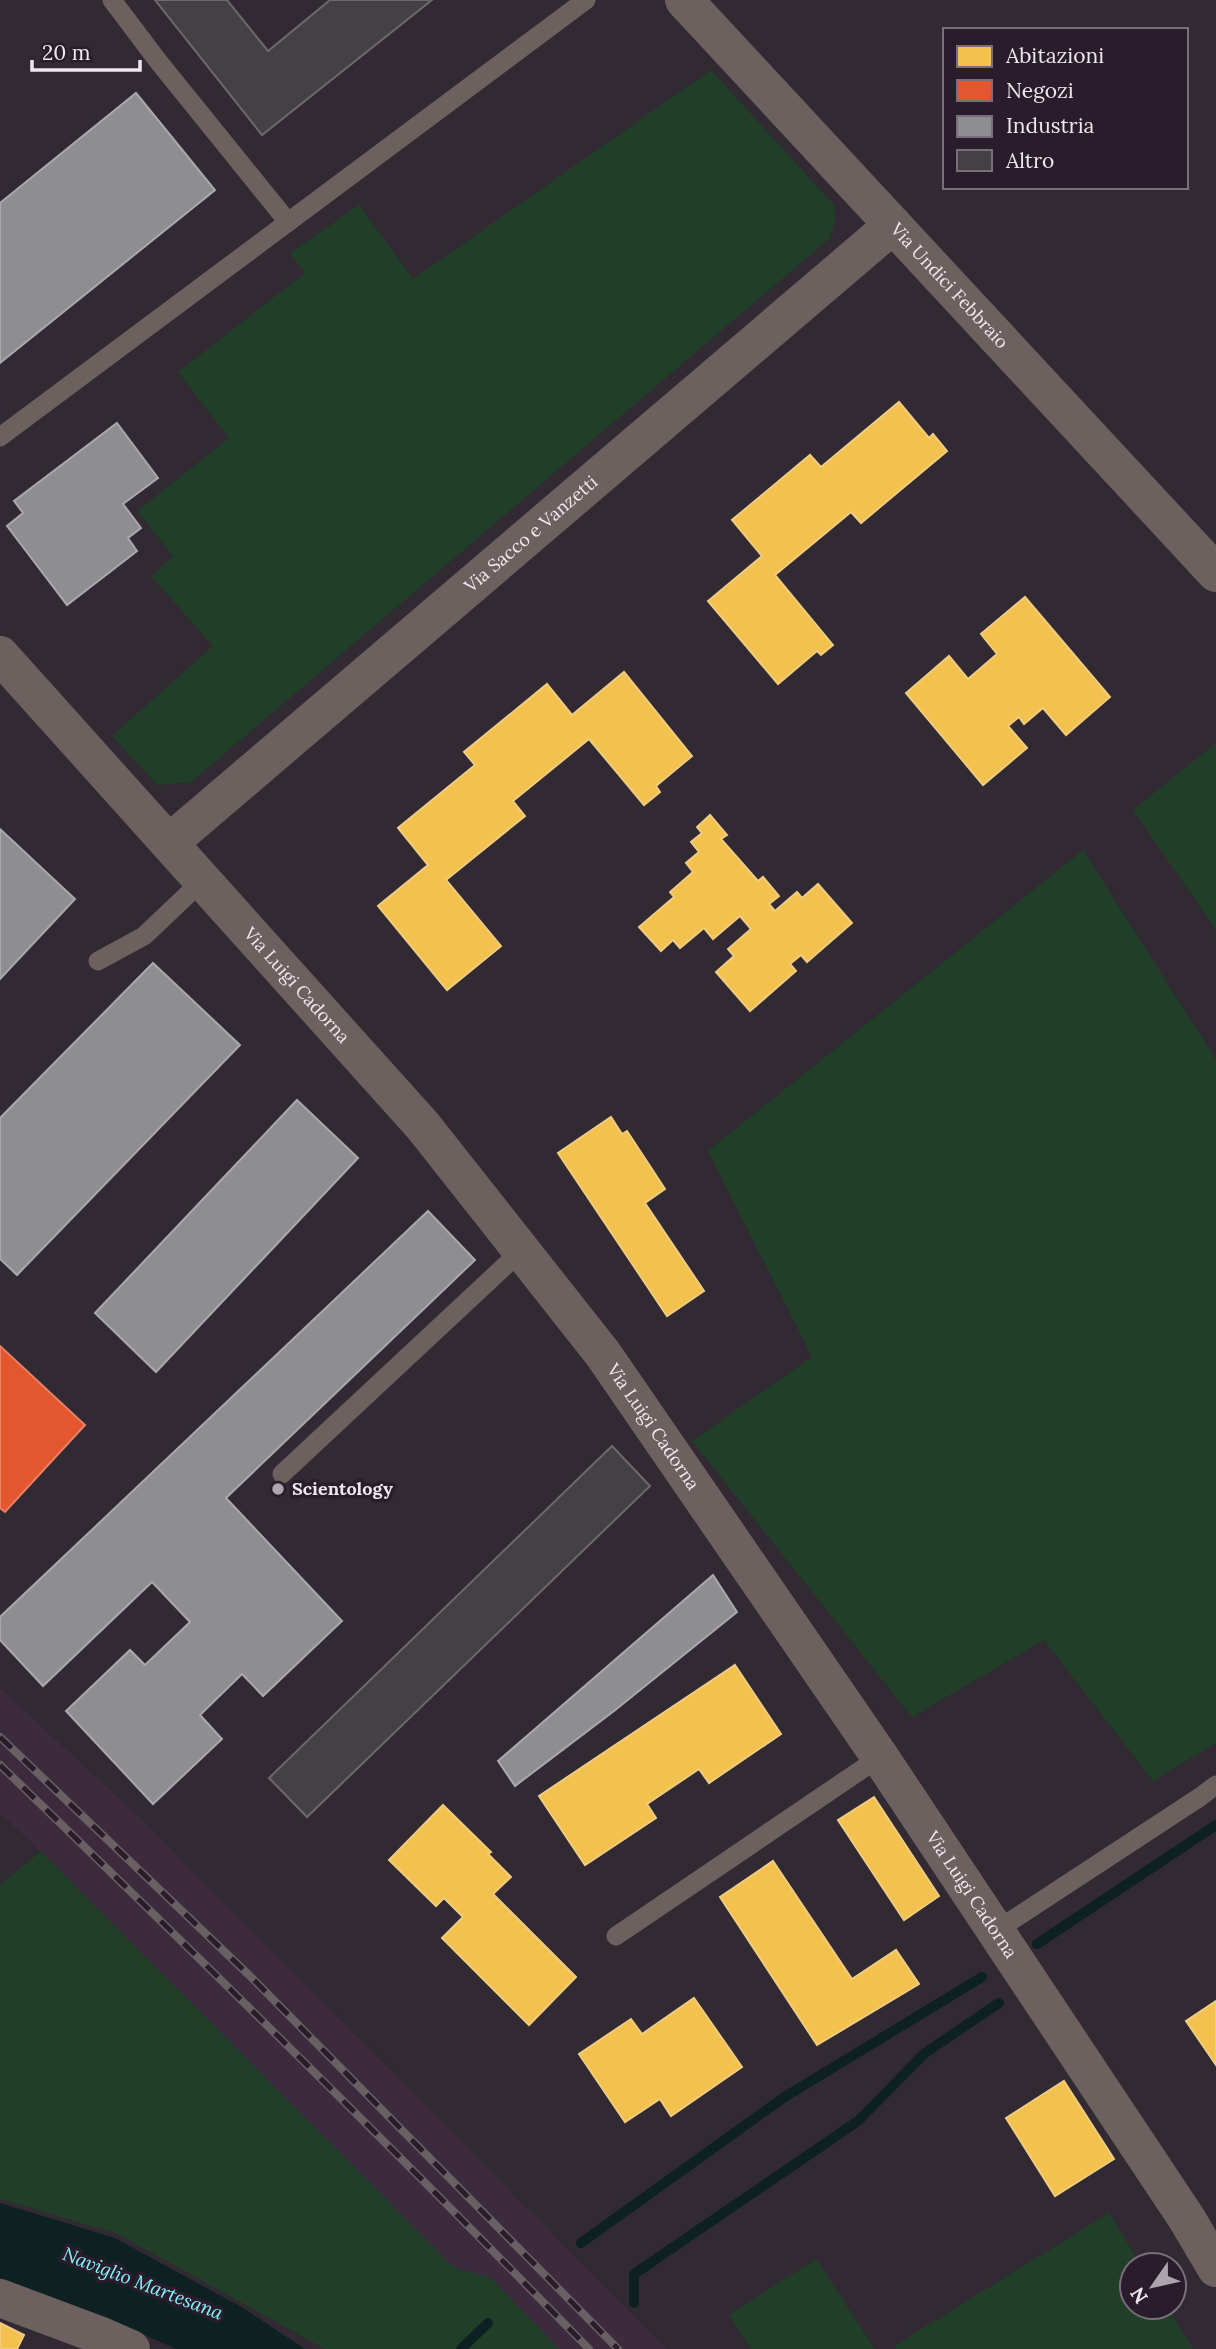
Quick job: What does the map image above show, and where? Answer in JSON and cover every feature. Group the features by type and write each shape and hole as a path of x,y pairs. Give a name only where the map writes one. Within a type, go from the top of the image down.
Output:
{"street":[{"name":"Via Undici Febbraio","path":"684,0 1216,573"},
{"name":"Via Sacco e Vanzetti","path":"169,843 893,225"},
{"name":"Via Luigi Cadorna","path":"0,655 417,1119 522,1250 634,1398 997,1930 1187,2219 1216,2268"},
{"path":"0,2298 131,2349"}],"lane":[{"path":"112,0 288,222"},
{"path":"0,437 581,1"},
{"path":"98,961 144,936 202,881"},
{"path":"282,1474 522,1250"},
{"path":"616,1936 880,1757"},
{"path":"997,1930 1216,1785"}],"shaded area":[{"path":"0,1688 140,1818 667,2349 559,2349 491,2279 453,2268 0,1813"}],"green space":[{"path":"711,70 834,205 835,221 829,239 191,782 157,785 112,736 213,646 151,576 173,556 137,511 229,438 178,372 305,273 290,253 359,205 413,279"},
{"path":"1216,743 1216,930 1133,810"},
{"path":"1083,850 1216,1060 1216,1743 1153,1781 1044,1640 912,1717 692,1441 812,1357 708,1151"},
{"path":"41,1851 453,2267 491,2278 559,2349 325,2349 118,2234 0,2199 0,1885"},
{"path":"1109,2213 1132,2251 1118,2251 1118,2321 1176,2321 1193,2349 896,2349 894,2346"},
{"path":"816,2259 875,2349 751,2349 729,2315"}],"water":[{"name":"Naviglio Martesana","path":"0,2203 115,2238 243,2308 305,2349 176,2349 111,2320 0,2278"}],"building: Abitazioni":[{"path":"899,402 929,438 933,434 947,451 861,523 851,512 775,575 833,645 821,655 817,651 778,684 708,601 762,556 732,520 810,455 821,467"},
{"path":"1025,597 1110,697 1066,735 1043,708 1024,724 1019,717 1008,726 1027,748 983,785 906,693 949,656 968,679 997,654 981,634"},
{"path":"624,672 692,756 656,786 660,792 644,805 589,739 513,801 525,816 446,880 501,946 447,990 378,906 428,865 398,828 475,765 464,752 547,684 572,715"},
{"path":"710,815 727,835 721,839 758,881 763,877 779,896 769,904 775,911 797,892 802,898 818,884 852,923 807,962 801,955 790,964 796,971 750,1011 716,972 734,956 728,949 751,929 740,916 713,939 704,928 680,948 673,940 661,951 639,927 674,897 670,892 693,872 686,863 699,852 691,842 702,833 697,827"},
{"path":"611,1117 622,1134 627,1131 665,1189 645,1203 704,1291 667,1316 558,1153"},
{"path":"735,1665 781,1734 709,1783 699,1769 647,1804 656,1818 585,1865 539,1796"},
{"path":"874,1797 939,1896 904,1920 838,1820"},
{"path":"443,1805 491,1852 488,1854 511,1877 493,1894 576,1977 529,2025 442,1938 463,1917 444,1898 436,1906 389,1860"},
{"path":"773,1861 852,1979 896,1950 919,1984 817,2045 720,1897"},
{"path":"694,1998 742,2067 671,2116 660,2099 625,2122 579,2054 631,2019 642,2034"},
{"path":"1216,2001 1216,2065 1186,2021"},
{"path":"1064,2081 1114,2159 1055,2196 1006,2118"},
{"path":"0,2323 24,2335 17,2349 0,2349"}],"building: Negozi":[{"path":"0,1346 85,1425 5,1512 0,1508"}],"building: Industria":[{"path":"136,93 215,190 0,363 0,203"},
{"path":"117,423 158,478 123,504 141,528 128,538 137,551 67,605 7,526 23,513 14,501"},
{"path":"0,829 75,899 0,979"},
{"path":"153,963 240,1045 17,1275 0,1259 0,1118"},
{"path":"297,1100 358,1158 156,1372 95,1313"},
{"path":"428,1211 475,1260 226,1498 342,1621 263,1696 242,1674 200,1715 222,1739 153,1804 66,1711 130,1650 145,1665 190,1622 152,1582 43,1686 0,1640 0,1617"},
{"path":"713,1575 737,1612 515,1786 498,1761"}],"building: Altro":[{"path":"155,0 227,0 268,51 330,0 432,0 262,135"},
{"path":"612,1446 650,1486 307,1817 269,1778"}],"waterway":[{"path":"1037,1944 1216,1825"},
{"path":"581,2243 783,2098 982,1977"},
{"path":"634,2303 634,2274 858,2121 925,2053 999,2003"},
{"path":"461,2349 488,2323"}],"railway":[{"path":"0,1737 250,1976 618,2349"},
{"path":"0,1765 297,2055 589,2349"}],"place":[{"name":"Scientology","path":"278,1489"}]}
